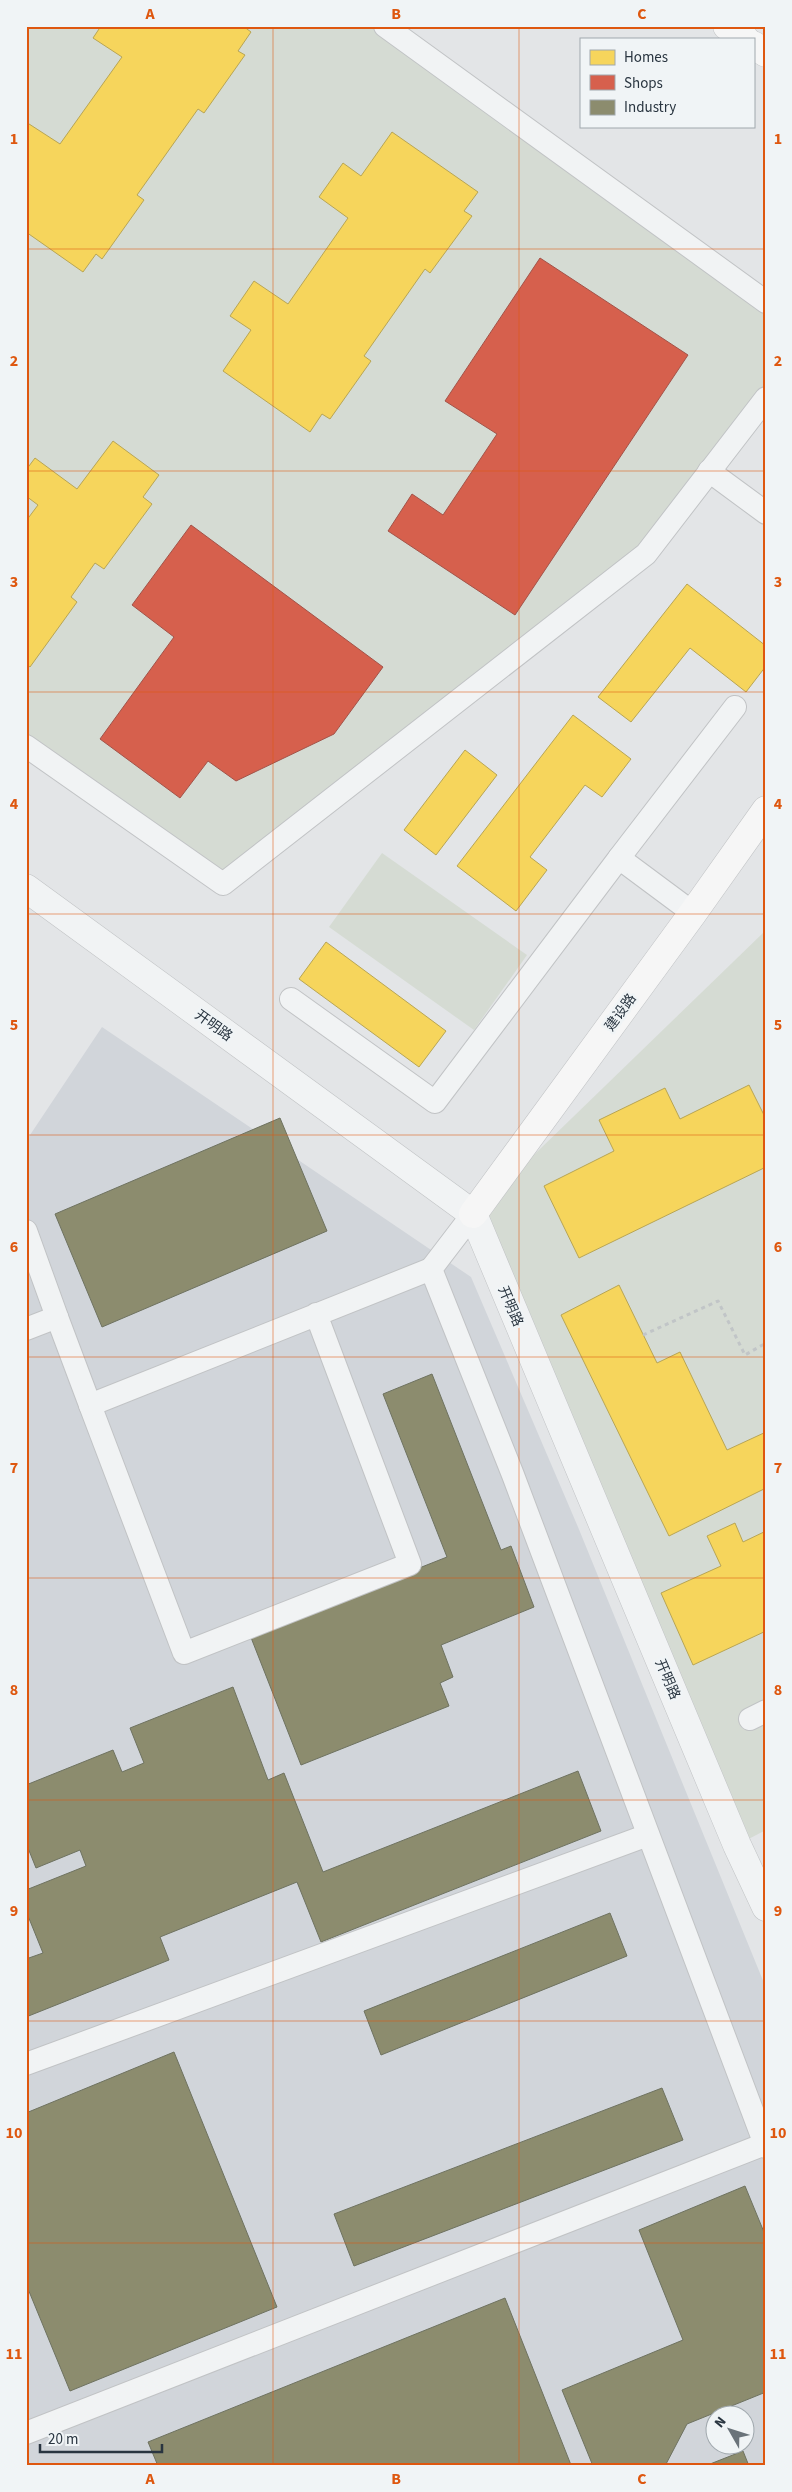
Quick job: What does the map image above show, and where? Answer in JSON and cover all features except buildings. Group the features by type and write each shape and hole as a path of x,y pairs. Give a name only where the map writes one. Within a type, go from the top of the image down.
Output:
{"street":[{"path":"727,26 744,38"},
{"path":"754,46 766,53"},
{"name":"建设路","path":"472,1214 693,913 766,810"},
{"name":"开明路","path":"26,888 472,1214 737,1845 766,1907"}],"lane":[{"path":"385,26 766,302"},
{"path":"26,746 223,884 646,554 766,398"},
{"path":"709,471 766,514"},
{"path":"290,999 435,1102 735,707"},
{"path":"619,858 693,913"},
{"path":"90,1405 431,1269 472,1214"},
{"path":"26,1232 184,1653 410,1564 316,1314"},
{"path":"26,2433 765,2146 513,1475 431,1269"},
{"path":"26,1329 57,1316"},
{"path":"26,2064 648,1835"}],"path":[{"path":"643,1335 718,1300 745,1355 766,1343"}],"shaded area":[{"path":"26,26 385,26 766,302 766,398 646,554 223,884 26,746"},
{"path":"382,853 527,955 474,1030 329,927"},
{"path":"766,930 766,1830 737,1845 473,1214"},
{"path":"102,1027 471,1277 578,1527 766,1988 766,2466 26,2466 26,1141"}]}
